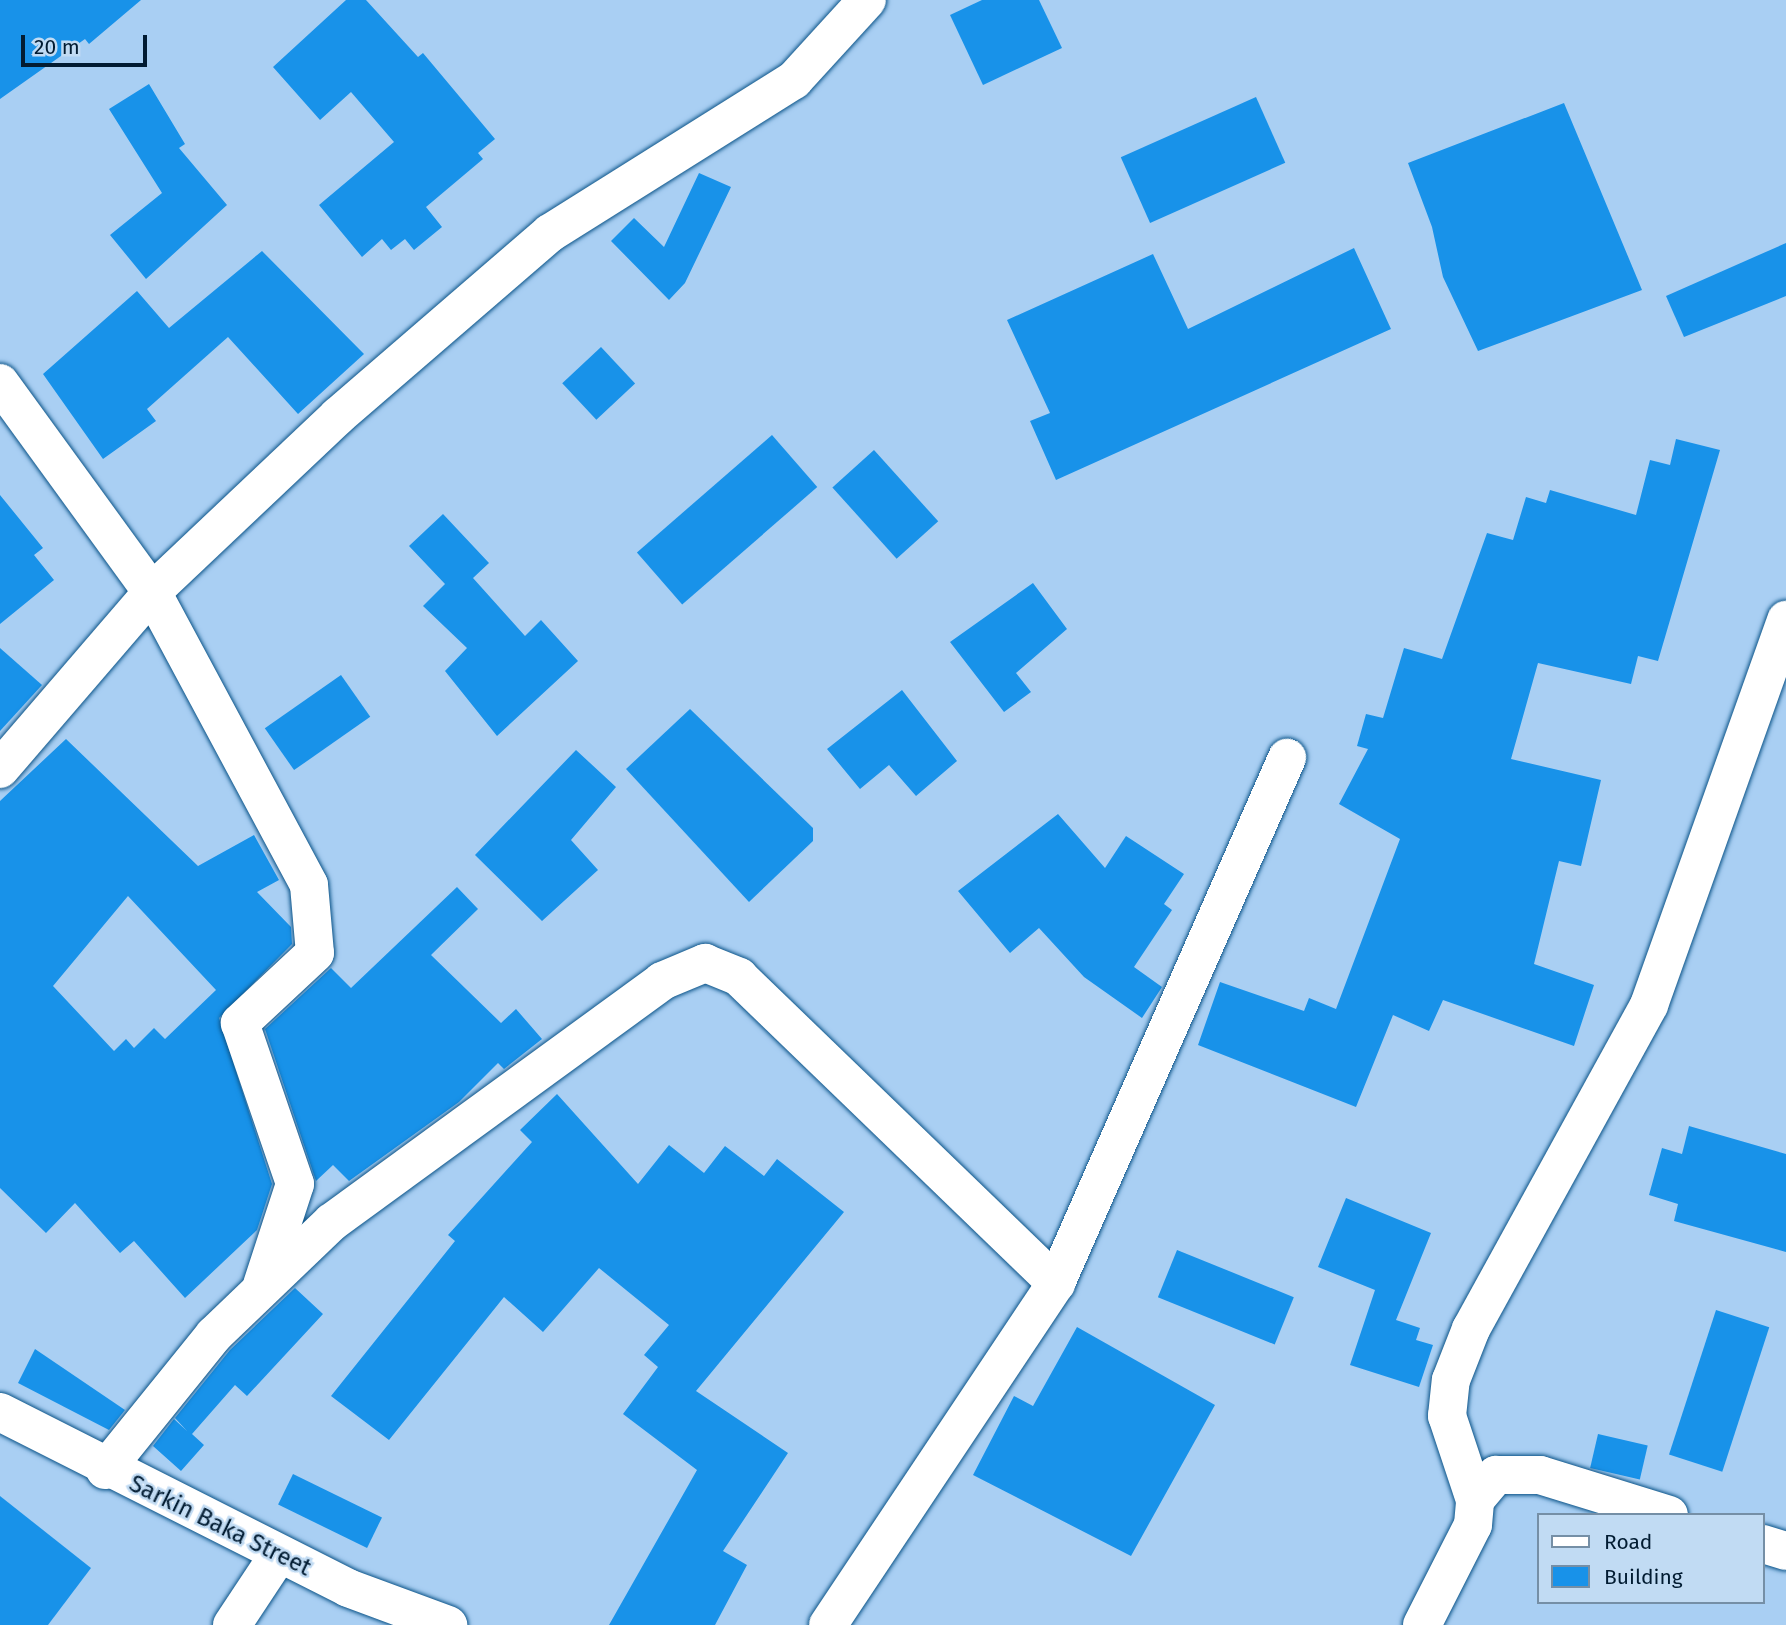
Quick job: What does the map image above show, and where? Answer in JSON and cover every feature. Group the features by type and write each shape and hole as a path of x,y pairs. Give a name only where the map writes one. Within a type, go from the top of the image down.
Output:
{"street":[{"path":"0,769 152,592 329,424 550,233 794,80 867,0"},
{"path":"0,383 152,592 309,885 315,953 240,1023 295,1184 260,1290"},
{"path":"1422,1625 1473,1525 1475,1500 1447,1416 1451,1380 1471,1329 1649,1005 1786,620"},
{"path":"828,1625 1056,1283 1287,758"},
{"path":"105,1470 214,1335 343,1214 662,981 705,963 739,977 1056,1283"},
{"name":"Sarkin Baka Street","path":"0,1412 105,1470 278,1554 448,1625"},
{"path":"1475,1500 1496,1475 1540,1475 1664,1513"},
{"path":"1765,1545 1786,1551"},
{"path":"232,1625 278,1554"}],"building":[{"path":"0,0 141,0 89,44 85,39 0,99"},
{"path":"346,0 366,0 418,57 423,53 495,139 478,153 483,159 426,207 442,227 414,250 405,239 391,250 382,239 362,257 319,205 394,142 351,92 320,120 273,67"},
{"path":"982,0 1039,0 1062,48 983,85 950,15"},
{"path":"149,84 185,144 179,148 227,205 146,279 110,235 162,193 109,109"},
{"path":"1256,97 1285,163 1150,223 1121,157"},
{"path":"1564,103 1642,290 1478,351 1443,277 1432,227 1408,163"},
{"path":"699,173 731,187 685,283 669,300 611,241 634,218 664,247"},
{"path":"1786,243 1786,296 1684,337 1666,296"},
{"path":"1354,248 1391,329 1056,480 1030,421 1050,413 1007,320 1153,254 1188,329"},
{"path":"262,251 364,354 298,414 228,337 147,409 156,421 103,459 43,374 137,291 169,328"},
{"path":"601,347 635,384 596,420 562,383"},
{"path":"772,435 817,487 682,605 637,552"},
{"path":"1676,439 1720,450 1658,661 1638,656 1631,684 1538,663 1511,759 1601,780 1581,866 1559,861 1534,964 1594,985 1574,1046 1443,1000 1429,1031 1393,1015 1356,1107 1198,1045 1220,982 1304,1011 1309,998 1336,1009 1400,839 1339,804 1368,749 1357,746 1366,714 1383,718 1404,648 1442,659 1487,533 1513,540 1526,497 1546,503 1550,490 1636,515 1650,460 1670,465"},
{"path":"874,450 938,521 897,559 832,487"},
{"path":"0,495 43,548 34,555 54,580 0,624"},
{"path":"443,514 489,563 473,578 525,636 541,620 578,661 497,736 445,671 467,648 423,606 445,584 409,546"},
{"path":"1033,583 1067,629 1016,673 1031,692 1004,712 950,642"},
{"path":"0,648 42,685 0,731"},
{"path":"341,675 370,717 294,770 265,728"},
{"path":"902,690 957,761 916,796 889,765 860,789 827,749"},
{"path":"690,709 813,828 813,841 749,902 626,769"},
{"path":"66,739 198,866 254,835 279,880 257,892 291,927 292,944 219,1018 272,1184 257,1230 185,1298 134,1241 120,1253 75,1203 46,1233 0,1188 0,801","holes":["128,896 216,990 165,1039 154,1028 134,1048 126,1039 114,1051 53,986"]},
{"path":"576,750 616,787 571,840 598,870 542,921 475,855"},
{"path":"1058,814 1105,868 1126,836 1184,874 1164,904 1172,910 1134,967 1162,987 1142,1018 1084,977 1039,928 1010,953 958,891"},
{"path":"457,887 478,909 431,955 501,1023 516,1009 542,1039 504,1069 498,1063 459,1102 349,1181 333,1165 316,1181 265,1029 331,968 351,988"},
{"path":"557,1094 638,1184 669,1145 704,1173 725,1146 764,1176 777,1159 844,1212 696,1391 788,1453 723,1551 747,1565 715,1625 609,1625 697,1470 623,1414 658,1367 644,1355 669,1325 599,1268 543,1332 504,1297 389,1440 331,1396 455,1241 448,1235 532,1142 520,1130"},
{"path":"1689,1126 1786,1154 1786,1252 1674,1221 1678,1204 1649,1195 1662,1148 1682,1154"},
{"path":"1346,1198 1431,1233 1396,1320 1420,1328 1416,1340 1433,1345 1419,1387 1350,1365 1375,1290 1318,1267"},
{"path":"1177,1250 1294,1297 1275,1344 1158,1297"},
{"path":"295,1288 323,1314 247,1396 235,1385 192,1434 204,1445 181,1471 153,1446 174,1419 187,1431 175,1418 230,1350"},
{"path":"1716,1310 1769,1327 1722,1472 1669,1455"},
{"path":"1077,1327 1215,1405 1131,1556 973,1475 1014,1396 1033,1406"},
{"path":"35,1349 125,1410 109,1430 18,1383"},
{"path":"1598,1434 1648,1445 1640,1480 1590,1468"},
{"path":"293,1474 382,1517 367,1548 278,1505"},
{"path":"0,1496 91,1568 48,1625 0,1625"}]}
